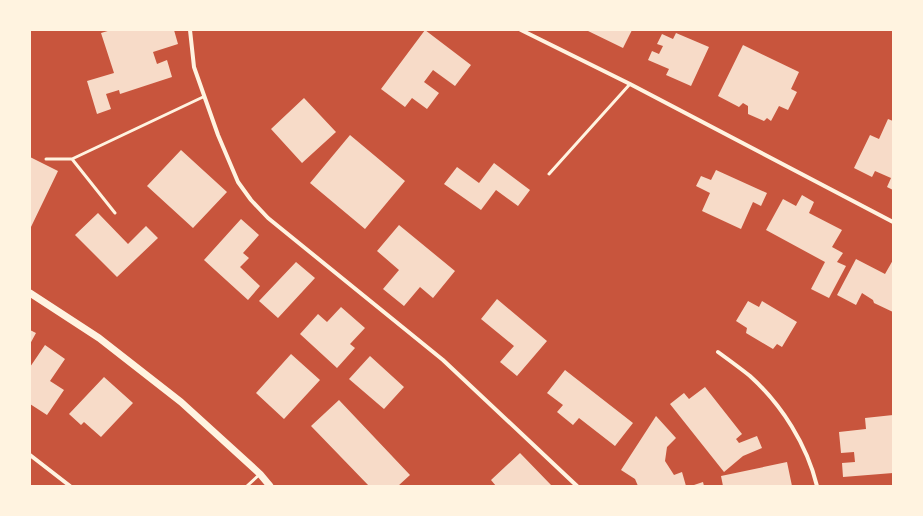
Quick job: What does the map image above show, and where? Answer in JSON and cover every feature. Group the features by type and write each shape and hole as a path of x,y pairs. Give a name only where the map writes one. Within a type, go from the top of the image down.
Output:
{"street":[{"path":"190,30 194,67 203,97 238,182 251,200 268,218 443,360 577,486"},
{"path":"521,30 630,84 893,222"},
{"path":"30,293 99,338 181,402 260,474 270,486"},
{"path":"718,352 750,376 775,403 797,437 807,457 817,486"},
{"path":"30,455 70,486"}],"lane":[{"path":"549,174 630,84"},
{"path":"46,159 72,159 203,97"},
{"path":"72,159 115,213"},
{"path":"247,486 260,474"}],"building":[{"path":"111,30 174,30 178,44 153,52 157,64 167,60 172,77 120,94 119,90 106,94 111,109 97,114 87,81 114,73 101,33"},
{"path":"425,30 471,65 455,86 433,70 424,82 439,93 427,109 412,98 405,107 381,89"},
{"path":"586,30 632,30 623,48"},
{"path":"676,33 709,47 691,86 666,75 669,69 648,60 652,51 659,54 663,46 657,44 662,34 673,39"},
{"path":"743,45 799,72 791,89 797,92 788,110 779,106 771,121 767,118 764,121 748,114 748,106 743,103 739,107 718,96"},
{"path":"304,98 336,132 302,163 271,129"},
{"path":"888,119 893,121 893,190 887,187 891,178 875,171 872,177 854,168 870,135 879,139"},
{"path":"350,135 405,181 365,229 310,183"},
{"path":"181,150 227,192 193,228 147,186"},
{"path":"30,157 58,171 30,229"},
{"path":"494,163 530,190 518,206 496,190 481,210 444,184 457,167 479,183"},
{"path":"716,170 767,193 761,206 753,202 741,229 702,211 710,193 696,186 701,176 711,180"},
{"path":"802,195 814,202 809,213 842,230 832,247 843,253 837,262 846,266 829,298 811,289 825,262 766,230 783,199 796,206"},
{"path":"98,213 128,244 146,226 158,238 117,277 75,235"},
{"path":"241,219 259,235 243,253 249,258 240,267 260,286 248,300 204,260"},
{"path":"399,225 455,271 433,298 420,287 404,306 383,289 399,270 377,251"},
{"path":"856,259 885,274 893,260 893,312 874,303 873,300 862,293 856,305 837,295"},
{"path":"296,262 315,278 278,318 259,301"},
{"path":"497,299 547,341 517,376 500,362 514,346 481,319"},
{"path":"748,301 759,307 762,301 797,322 782,347 777,344 773,349 746,333 747,328 736,321"},
{"path":"341,307 365,328 350,344 355,348 337,368 300,334 318,314 327,322"},
{"path":"30,330 36,333 30,344"},
{"path":"45,345 65,359 50,381 64,390 47,415 30,404 30,367"},
{"path":"291,354 320,380 284,419 256,393"},
{"path":"370,356 404,387 384,409 349,379"},
{"path":"565,370 633,423 615,446 579,418 573,425 557,412 563,405 547,393"},
{"path":"104,377 133,403 101,437 84,422 81,425 69,414"},
{"path":"705,387 742,434 736,439 739,443 757,436 762,448 743,456 724,472 670,404 684,393 689,399"},
{"path":"339,400 410,475 398,486 369,486 311,426"},
{"path":"893,415 893,473 843,477 842,463 855,462 854,452 841,453 839,432 866,429 865,418"},
{"path":"656,416 676,438 667,447 665,461 674,475 682,472 686,486 638,486 635,479 621,470"},
{"path":"520,453 552,486 496,486 491,480"},
{"path":"787,462 792,486 723,486 721,476"},
{"path":"703,482 704,486 691,486"}]}
